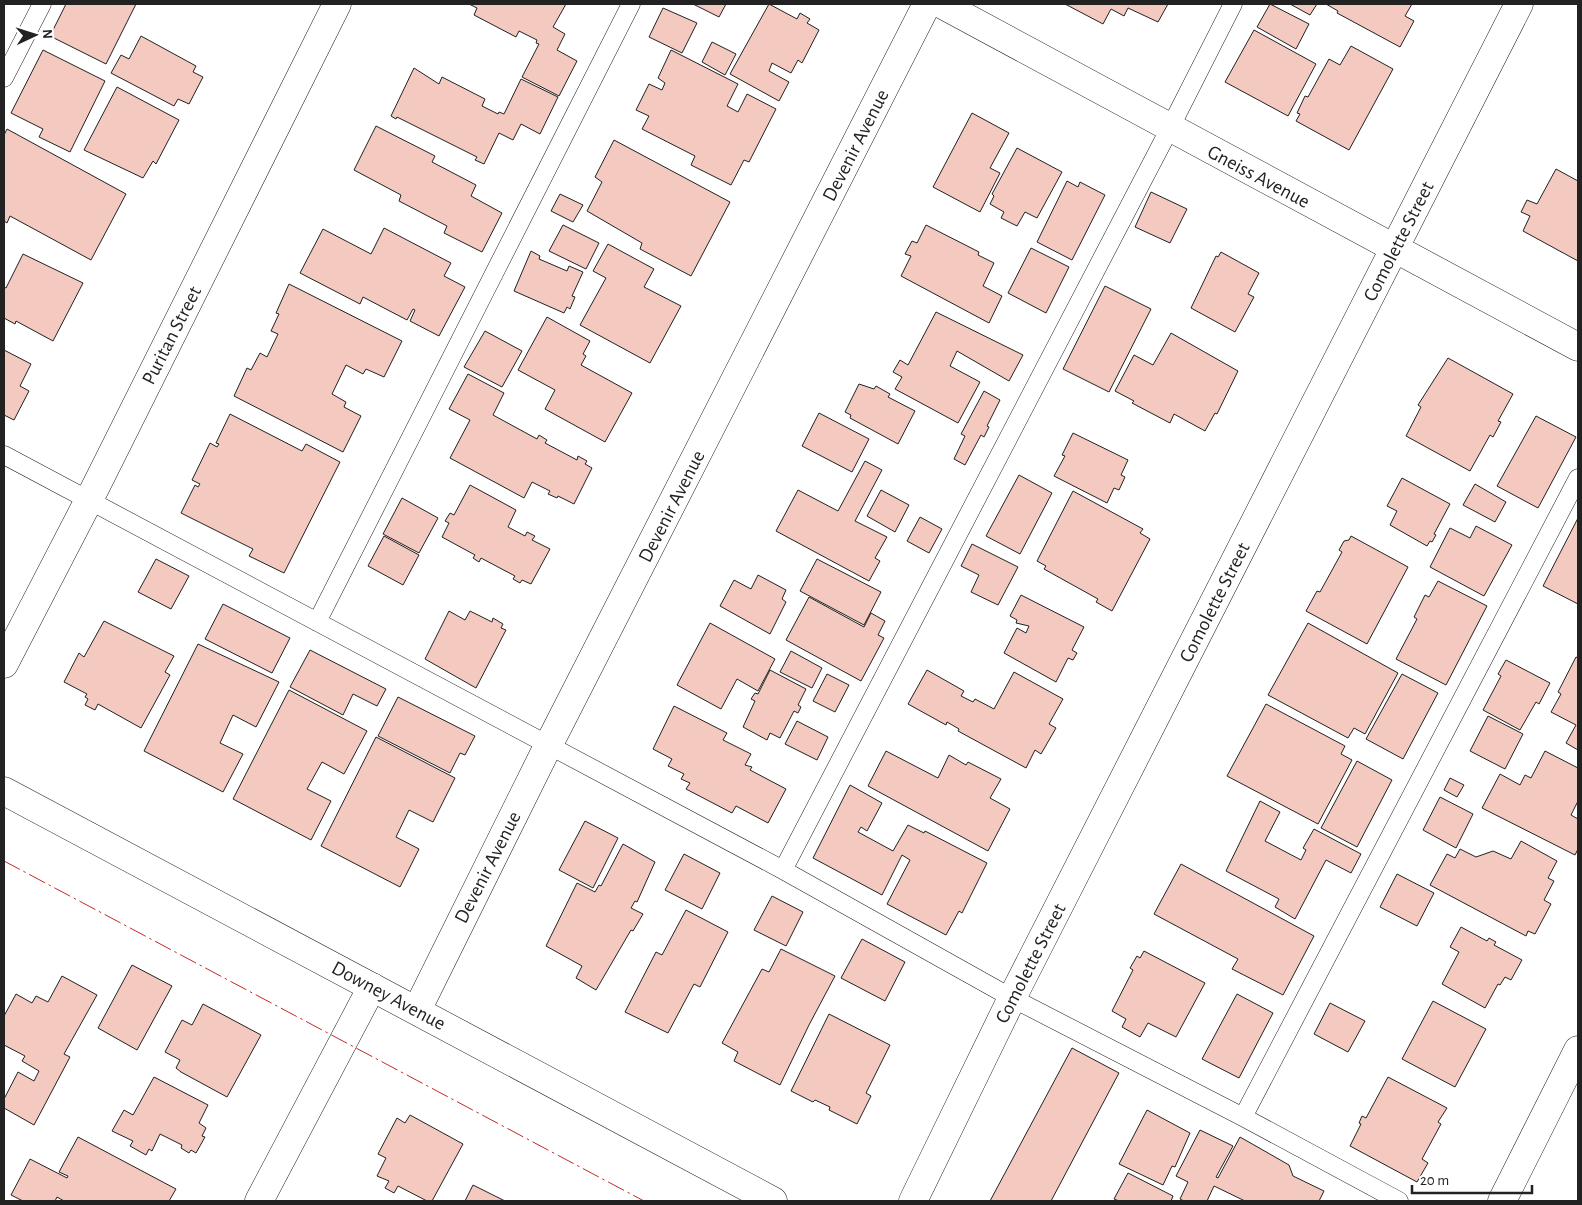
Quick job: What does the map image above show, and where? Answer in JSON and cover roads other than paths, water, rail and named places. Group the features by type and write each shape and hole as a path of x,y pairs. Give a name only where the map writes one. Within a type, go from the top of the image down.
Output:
{"street":[{"name":"Puritan Street","path":"4,664 89,500 337,4"},
{"name":"Devenir Avenue","path":"416,1010 548,746 927,4"},
{"name":"Gneiss Avenue","path":"941,4 1578,347"},
{"name":"Comolette Street","path":"913,1201 1012,998 1519,4"},
{"name":"Downey Avenue","path":"4,791 773,1201"},
{"path":"259,1201 372,987"},
{"path":"1502,1201 1578,1050"}],"lane":[{"path":"4,78 42,4"},
{"path":"317,622 631,4"},
{"path":"783,870 1170,128 1232,4"},
{"path":"4,454 783,870 1012,998 1243,1117 1398,1201"},
{"path":"1243,1117 1578,478"}]}
